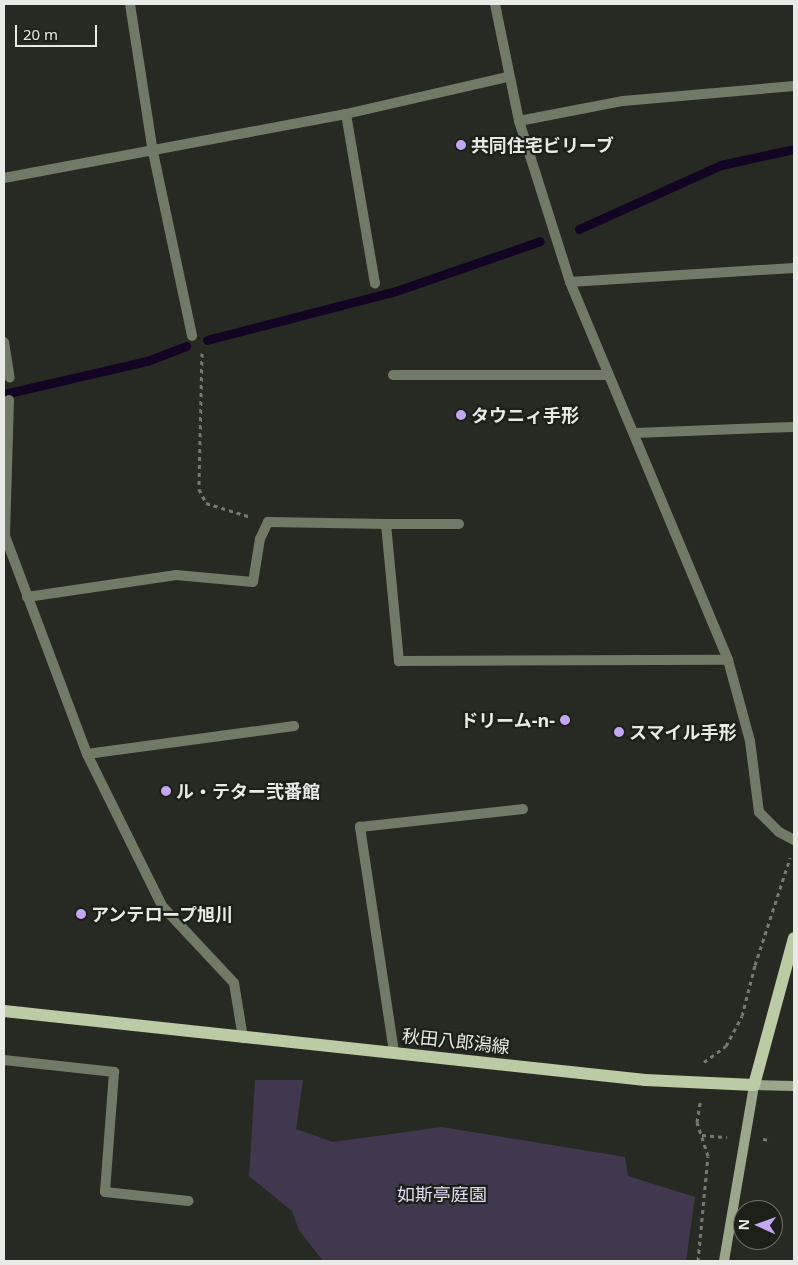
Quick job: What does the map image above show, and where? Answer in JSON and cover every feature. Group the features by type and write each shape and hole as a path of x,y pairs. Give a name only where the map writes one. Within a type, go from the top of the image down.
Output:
{"main road":[{"path":"754,1085 794,938"},
{"name":"秋田八郎潟線","path":"4,1010 243,1038 703,1084 754,1085"}],"street":[{"path":"130,4 153,152 192,336"},
{"path":"495,4 508,77 519,121 570,282 635,433 728,660 750,741 759,812 779,832 794,840"},
{"path":"4,178 153,152 346,114 508,77"},
{"path":"519,121 622,101 794,86"},
{"path":"346,114 375,284"},
{"path":"570,282 794,268"},
{"path":"4,342 10,378"},
{"path":"393,375 608,374"},
{"path":"9,400 4,536 88,754 162,906 234,983 243,1038"},
{"path":"635,433 794,427"},
{"path":"27,597 176,575 253,582 260,539 268,522 459,524"},
{"path":"386,524 398,661 728,660"},
{"path":"88,754 294,726"},
{"path":"394,1052 360,827 523,809"},
{"path":"4,1060 114,1072 105,1192 188,1201"},
{"path":"724,1261 754,1085 794,1086"}],"path":[{"path":"192,336 202,350 199,489 206,503 268,522"},
{"path":"698,1261 708,1156 697,1122 703,1084 703,1063 726,1046 742,1016 754,965 791,854"}],"green space":[{"name":"如斯亭庭園","path":"255,1080 303,1080 296,1129 333,1142 442,1127 625,1157 628,1176 695,1197 686,1261 323,1261 299,1230 292,1211 249,1176"}],"waterway":[{"path":"579,229 721,165 794,149"},
{"path":"207,340 396,291 540,241"},
{"path":"4,394 147,361 186,346"}],"place":[{"name":"共同住宅ビリーブ","path":"461,145"},
{"name":"タウニィ手形","path":"461,415"},
{"name":"ドリーム-n-","path":"565,720"},
{"name":"スマイル手形","path":"619,732"},
{"name":"ル・テター弐番館","path":"166,791"},
{"name":"アンテロープ旭川","path":"81,914"}]}
